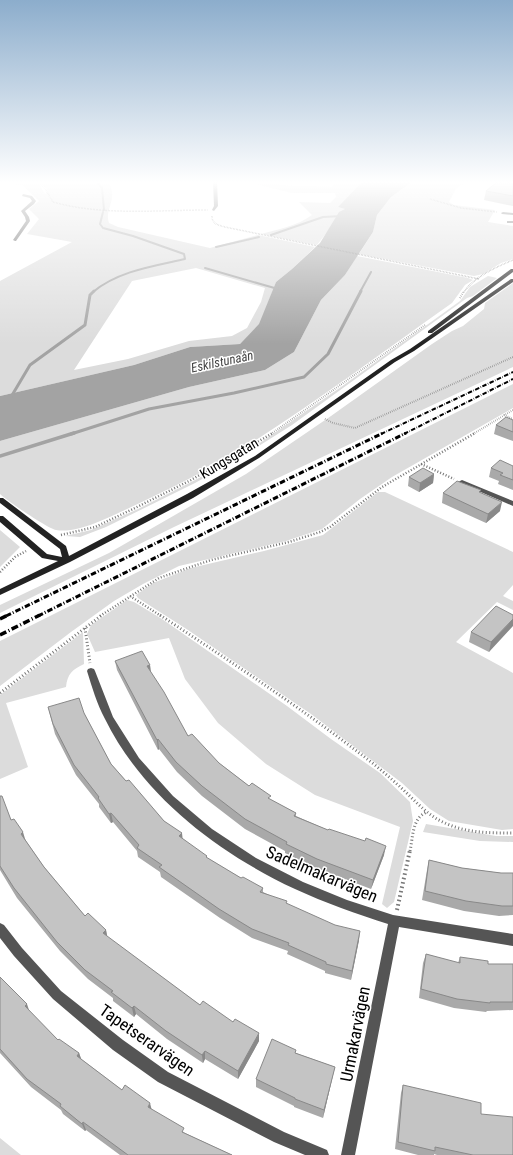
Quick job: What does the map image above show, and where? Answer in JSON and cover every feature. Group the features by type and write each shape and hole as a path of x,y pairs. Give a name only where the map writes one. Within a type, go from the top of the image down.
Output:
{"main road":[{"name":"Kungsgatan","path":"393,361 407,348 513,270"},
{"name":"Kungsgatan","path":"0,592 66,560 190,496 257,457 393,361 412,350 513,280"},
{"path":"0,500 52,538 63,548 66,560 45,556 0,518"}],"street":[{"path":"462,482 513,504"},
{"name":"Sadelmakarvägen","path":"91,670 95,687 105,709 116,732 130,754 150,779 195,822 215,838 264,868 296,884 361,910 395,920 513,940"},
{"name":"Urmakarvägen","path":"348,1155 395,920"},
{"name":"Tapetserarvägen","path":"0,929 18,952 57,995 118,1045 163,1077 279,1137 322,1155"}],"lane":[{"path":"15,240 18,236"}],"path":[{"path":"268,236 479,279"},
{"path":"459,299 465,289 498,266 513,260"},
{"path":"61,534 102,524 191,480 242,452 284,425 430,321"},
{"path":"317,415 333,423 355,428 513,357"},
{"path":"0,693 84,628 159,578 193,565 289,542 320,532 330,527 382,487 513,410"},
{"path":"504,415 513,419"},
{"path":"421,464 462,482"},
{"path":"0,572 15,557 25,552"},
{"path":"130,596 179,627 331,732 385,774 427,812 444,823 467,830 513,833"},
{"path":"84,628 91,670"},
{"path":"395,920 416,821 420,815 427,812"}],"shaded area":[{"path":"38,236 157,236 210,248 255,236 262,236 315,247 276,282 260,324 240,344 190,347 134,365 0,396 0,281 72,242","holes":["196,268 265,288 261,302 247,328 232,336 189,341 128,359 74,370 132,281"]},
{"path":"271,236 324,236 317,245"},
{"path":"371,236 513,236 513,259 501,263 483,274 474,276 359,254"},
{"path":"357,256 473,280 465,285 452,303 274,428 234,454 204,471 111,516 93,524 73,530 56,530 45,525 0,494 0,441 189,387 265,370 294,352 321,300 345,275"},
{"path":"488,276 497,278 473,296 467,298 292,425 240,458 195,483 106,527 80,537 65,536 91,530 138,509 199,478 254,447 341,387 460,301 470,287"},
{"path":"513,283 513,367 174,527 0,613 0,605 109,553 246,474 432,344 463,326 484,309 485,303"},
{"path":"513,384 513,408 392,477 360,499 322,529 286,541 179,566 143,584 114,601 0,686 0,641"},
{"path":"378,492 385,492 513,552 513,585 503,596 513,601 513,610 497,602 456,642 513,673 513,829 502,830 449,821 430,809 402,783 311,714 188,630 138,598 136,595 153,583 191,568 264,551 323,535"},
{"path":"0,530 20,547 0,567"},
{"path":"127,600 134,602 162,619 287,706 380,773 410,802 413,821 394,902 387,908 382,904 400,827 315,795 266,764 218,723 185,679 169,638 95,652 87,634 91,625"},
{"path":"83,632 84,664 71,672 66,687 6,703 28,767 0,779 0,695"},
{"path":"426,824 496,836 513,836 513,842 480,841 423,832"},
{"path":"0,1138 21,1155 0,1155"}],"water":[{"name":"Eskilstunaån","path":"324,236 370,236 345,275 321,300 294,352 265,370 189,387 0,441 0,396 134,365 190,347 240,344 259,324 276,282 320,243"}],"building":[{"path":"506,417 513,420 513,432 496,425"},
{"path":"500,460 513,466 513,480 500,475 503,473 491,468"},
{"path":"423,468 434,474 420,483 409,477"},
{"path":"457,481 481,490 479,492 502,502 488,514 443,493"},
{"path":"496,606 513,615 513,619 491,642 471,632"},
{"path":"142,651 150,665 147,666 164,692 188,736 192,734 219,763 249,786 252,783 271,796 268,798 296,813 294,816 328,830 329,829 365,841 366,838 386,846 373,880 317,859 286,844 287,842 245,819 202,786 176,762 158,739 157,740 115,661"},
{"path":"79,698 84,713 111,764 126,781 129,780 164,821 182,833 179,836 207,856 206,857 241,878 243,877 263,888 260,892 287,901 286,903 335,925 360,931 352,971 326,964 326,962 288,945 289,943 252,929 219,909 159,867 162,865 137,848 139,845 111,813 109,814 98,798 99,797 74,765 53,724 48,707"},
{"path":"0,796 2,796 11,820 14,819 23,832 21,834 44,867 85,916 88,913 106,930 103,933 200,1005 203,1001 233,1022 235,1019 259,1033 238,1071 205,1051 202,1055 166,1031 134,1006 132,1008 111,992 113,991 85,970 57,942 14,888 0,866"},
{"path":"429,860 462,868 513,873 513,906 466,901 425,891"},
{"path":"426,954 460,963 460,957 488,961 488,964 513,964 513,1002 490,1003 457,999 421,989"},
{"path":"0,977 27,1004 25,1006 58,1040 59,1039 79,1053 77,1056 122,1090 125,1085 150,1103 148,1107 184,1128 182,1132 232,1155 128,1155 83,1122 82,1124 60,1106 61,1104 27,1079 0,1049"},
{"path":"272,1039 296,1050 295,1053 335,1067 324,1110 295,1099 256,1079"},
{"path":"403,1085 481,1103 481,1114 513,1117 513,1155 473,1155 435,1147 435,1151 398,1142"}],"waterway":[{"path":"93,292 125,274 185,259 184,254 133,236"},
{"path":"216,247 259,237"},
{"path":"205,268 278,289"},
{"path":"360,292 371,272"},
{"path":"71,434 149,409 234,393 304,377 328,354 361,291"},
{"path":"11,397 30,365 85,325 90,295 93,292"},
{"path":"0,456 74,433"}],"railway":[{"path":"381,434 513,372"},
{"path":"405,434 513,379"},
{"path":"6,616 383,433"},
{"path":"38,616 405,434"},
{"path":"0,619 6,616"},
{"path":"0,635 38,616"}]}
